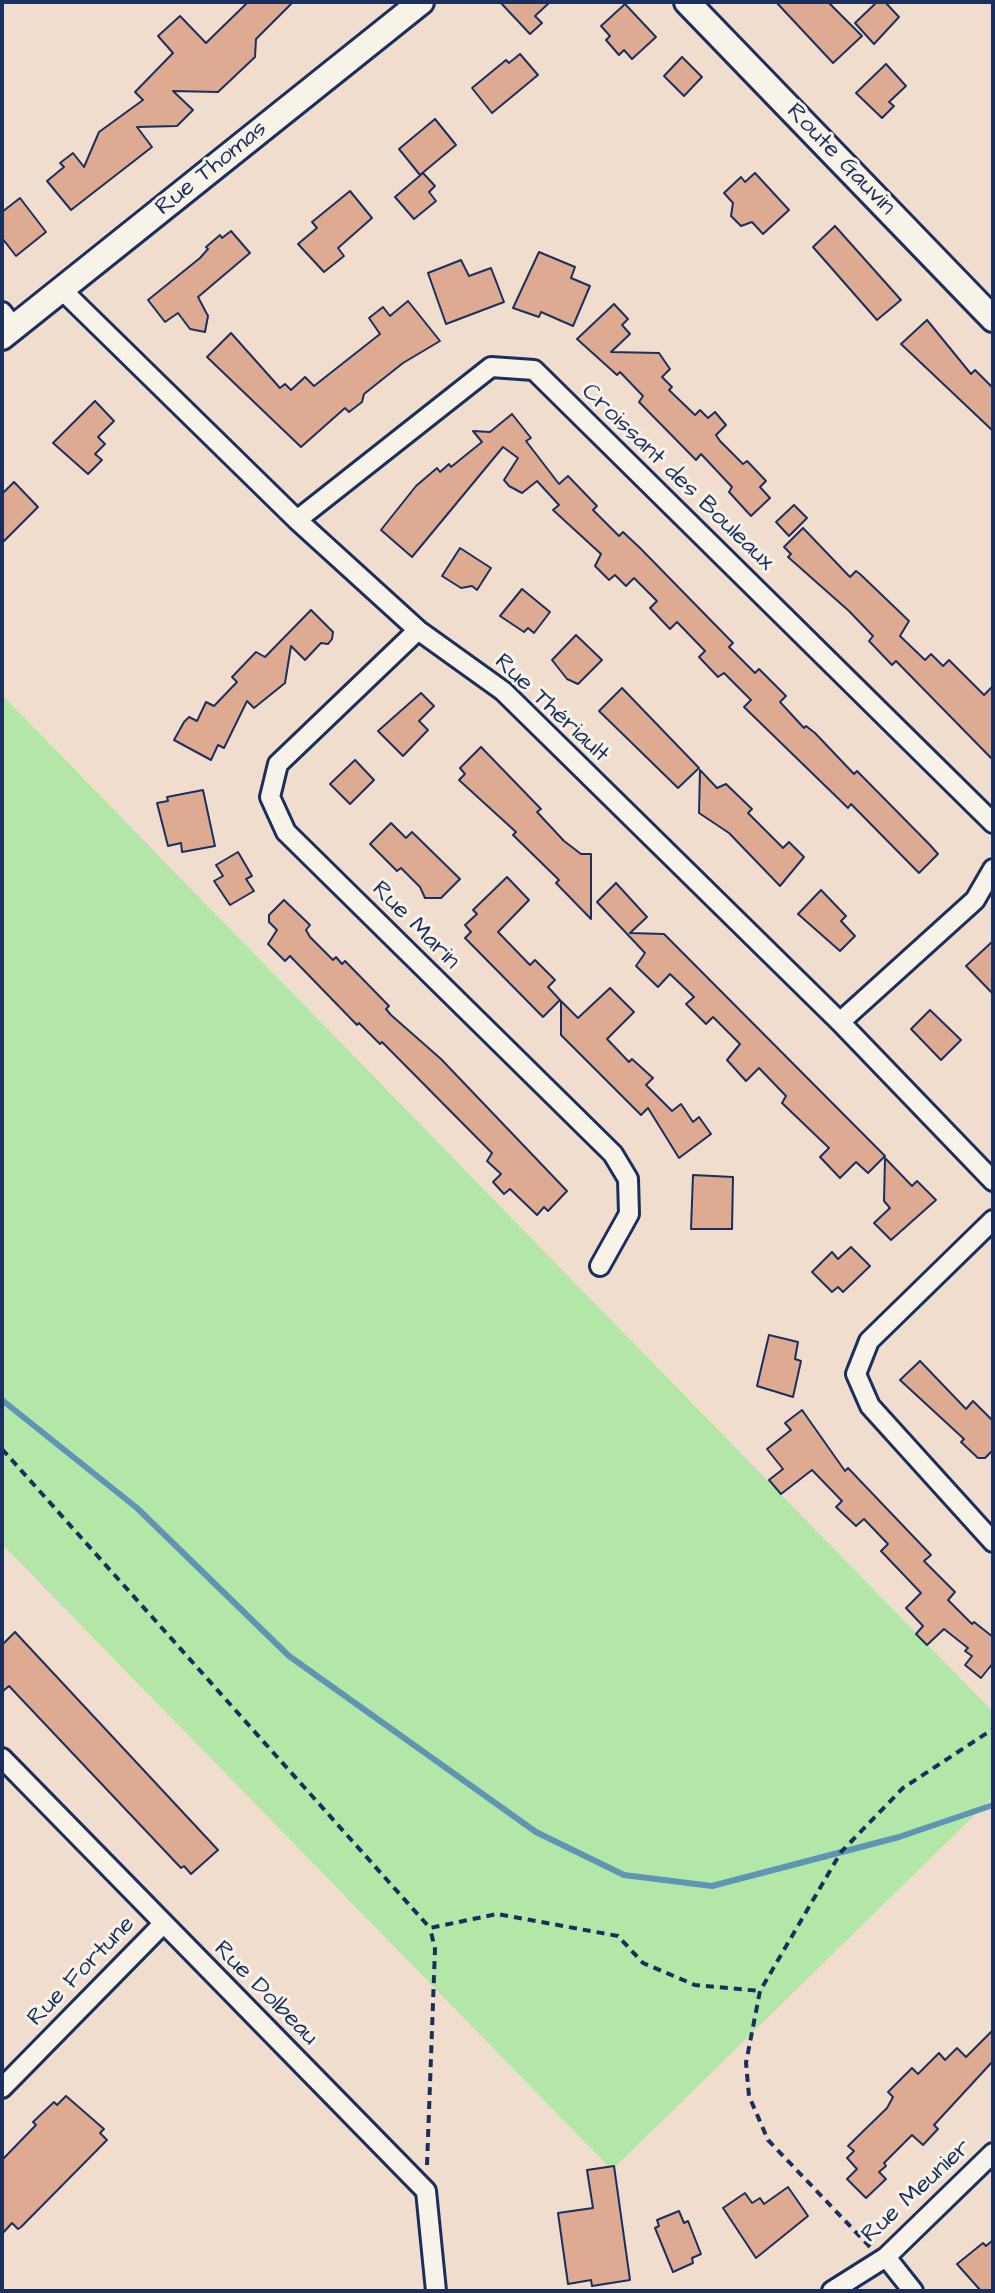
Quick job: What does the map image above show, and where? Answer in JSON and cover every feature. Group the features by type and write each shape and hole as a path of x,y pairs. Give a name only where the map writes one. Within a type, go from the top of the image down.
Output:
{"street":[{"name":"Rue Thomas","path":"6,325 61,289 421,2"},
{"name":"Route Gauvin","path":"687,2 993,319"},
{"name":"Rue Thériault","path":"61,289 297,520 418,630 503,691 840,1022 993,1181"},
{"name":"Croissant des Bouleaux","path":"297,520 491,367 534,370 993,823"},
{"name":"Rue Marin","path":"418,630 278,764 270,797 286,832 613,1154 628,1179 629,1214 600,1266"},
{"path":"840,1022 975,900 993,869"},
{"path":"993,1220 869,1341 856,1374 870,1406 993,1542"},
{"name":"Rue Dolbeau","path":"2,1758 162,1925 426,2191"},
{"name":"Rue Fortune","path":"2,2088 162,1925"},
{"name":"Rue Meunier","path":"832,2291 886,2257 993,2153"},
{"path":"426,2191 436,2291"},
{"path":"886,2257 913,2291"}],"path":[{"path":"2,1449 430,1928 435,1949 426,2191"},
{"path":"886,2257 871,2248 768,2140 749,2096 746,2063 760,1991 841,1852 903,1788 993,1729"},
{"path":"430,1928 497,1914 618,1936 643,1963 695,1985 760,1991"}],"green space":[{"path":"2,695 993,1712 993,1797 612,2170 2,1544"}],"building":[{"path":"248,2 293,2 256,39 255,57 218,92 173,91 193,110 177,126 137,127 152,147 71,210 47,181 64,167 60,163 73,153 84,167 99,132 143,100 135,92 173,53 158,36 180,16 206,43"},
{"path":"500,2 550,2 535,16 542,23 530,34"},
{"path":"776,2 828,2 862,36 833,63"},
{"path":"877,2 885,2 899,17 874,44 855,23"},
{"path":"625,4 656,37 632,59 624,50 619,55 606,40 610,36 601,26"},
{"path":"520,54 538,75 492,113 472,88 506,60 509,63"},
{"path":"682,57 702,77 684,96 664,76"},
{"path":"886,64 906,86 889,102 894,106 882,118 856,93"},
{"path":"435,119 456,145 420,175 399,149"},
{"path":"423,173 435,186 429,192 436,201 414,219 395,197"},
{"path":"755,173 789,210 763,234 752,222 741,226 731,216 733,203 724,193 741,177 745,182"},
{"path":"350,191 372,218 338,248 344,256 324,272 298,244 317,228 312,222"},
{"path":"20,198 46,232 16,256 2,238 2,212"},
{"path":"835,226 901,300 877,320 813,247"},
{"path":"231,231 250,253 198,297 208,316 205,332 190,329 178,313 165,322 148,300 200,258 208,249 206,247 220,235 222,238"},
{"path":"539,252 575,267 571,278 590,286 573,326 541,312 539,317 513,308"},
{"path":"461,260 469,276 491,268 504,302 446,324 428,273"},
{"path":"408,301 440,341 403,363 364,394 362,402 349,412 345,408 301,447 207,357 231,333 280,388 285,384 291,390 305,377 314,386 380,334 369,318 383,307 390,316"},
{"path":"614,304 628,319 622,325 630,334 611,352 659,353 670,369 662,377 672,387 669,390 695,415 700,410 708,418 715,412 726,425 716,435 720,441 743,464 747,461 766,481 760,487 770,498 751,516 729,492 732,487 701,454 696,460 639,402 643,396 620,372 617,375 577,339"},
{"path":"927,320 971,374 975,370 993,388 993,431 901,344"},
{"path":"95,401 114,421 98,437 105,444 95,454 102,460 88,474 53,443"},
{"path":"512,414 531,438 526,441 559,484 568,476 597,506 593,510 619,536 623,532 640,548 733,643 729,647 755,673 759,669 786,696 780,702 804,728 806,726 815,733 854,774 857,771 938,854 919,873 851,804 848,808 744,707 751,700 724,673 718,677 699,657 705,651 677,622 670,629 650,608 657,601 634,578 626,586 615,575 609,580 595,566 601,554 553,510 559,505 537,481 522,493 509,486 504,480 518,458 503,447 412,557 381,530 416,486 437,468 440,472 449,464 451,467 482,442 473,431 490,432"},
{"path":"14,482 38,507 2,543 2,494"},
{"path":"794,505 807,518 789,536 776,522"},
{"path":"803,528 850,577 856,571 909,621 900,636 925,660 931,654 943,666 949,660 984,695 993,686 993,760 896,661 892,665 869,641 873,636 849,611 788,557 791,554 784,547"},
{"path":"460,548 491,568 477,590 472,586 461,588 442,576"},
{"path":"522,589 550,612 534,633 528,628 524,632 500,616"},
{"path":"311,610 333,632 332,639 328,644 321,643 305,660 291,646 285,683 254,708 247,701 224,748 218,745 211,760 174,740 189,717 197,721 206,702 214,706 237,682 232,677 256,652 265,657"},
{"path":"576,635 602,660 578,684 567,679 552,660"},
{"path":"622,688 699,768 678,788 599,711"},
{"path":"421,693 434,706 419,721 428,730 403,756 378,731"},
{"path":"481,747 541,809 537,812 564,841 581,854 591,854 591,919 556,883 559,880 513,835 516,832 459,780 465,774 460,768"},
{"path":"355,760 374,780 350,804 330,784"},
{"path":"700,770 717,788 726,784 752,809 748,813 783,848 789,842 804,857 780,886 729,833 699,813"},
{"path":"203,790 215,846 182,852 181,843 168,846 157,803 168,801 167,797"},
{"path":"391,823 406,838 412,832 460,879 441,898 425,898 420,887 401,868 397,871 370,844"},
{"path":"238,852 252,876 246,879 254,891 230,905 214,881 223,876 216,865"},
{"path":"507,877 529,900 498,932 530,965 535,960 555,980 548,987 560,1000 543,1017 465,938 471,932 465,925 477,914 473,910"},
{"path":"616,883 647,917 630,933 664,934 885,1156 868,1173 856,1162 840,1178 820,1157 829,1148 782,1103 786,1096 759,1068 746,1081 727,1060 740,1044 713,1017 706,1024 686,1004 694,997 670,974 658,987 636,966 645,953 597,902"},
{"path":"821,890 846,916 841,921 855,936 840,951 798,914"},
{"path":"284,900 310,925 306,930 310,937 333,960 336,957 342,964 345,961 389,1006 386,1009 391,1015 441,1059 567,1191 548,1211 544,1207 537,1215 510,1189 504,1194 493,1182 501,1174 487,1161 492,1153 382,1042 380,1044 359,1023 357,1025 290,956 285,961 268,944 277,930 269,922 269,915"},
{"path":"993,941 993,994 966,966"},
{"path":"610,988 634,1012 607,1039 629,1062 632,1059 653,1078 646,1085 672,1111 681,1104 693,1122 699,1117 711,1134 679,1158 648,1108 641,1115 561,1035 561,1001 578,1018"},
{"path":"930,1010 961,1040 941,1060 911,1029"},
{"path":"885,1158 912,1186 917,1181 936,1200 891,1240 874,1223 890,1208 884,1201"},
{"path":"693,1175 733,1177 732,1229 691,1229"},
{"path":"851,1247 870,1266 843,1292 838,1287 832,1292 812,1272 832,1252 838,1259"},
{"path":"769,1335 798,1342 795,1359 801,1361 793,1397 757,1386"},
{"path":"920,1361 966,1409 973,1401 993,1421 993,1450 985,1458 978,1458 961,1442 964,1439 900,1380"},
{"path":"802,1410 845,1471 848,1468 931,1555 924,1561 955,1592 948,1600 972,1624 974,1622 993,1637 993,1663 981,1678 965,1665 972,1656 965,1651 968,1648 944,1629 927,1645 916,1634 923,1626 906,1608 921,1593 881,1551 888,1544 864,1519 856,1526 836,1507 842,1501 812,1470 781,1494 769,1480 783,1469 767,1449 791,1430 785,1423"},
{"path":"15,1632 218,1850 191,1874 184,1866 181,1868 9,1686 2,1692 2,1645"},
{"path":"993,2030 993,2061 934,2125 938,2129 923,2145 912,2135 884,2163 886,2166 879,2172 886,2179 866,2198 847,2179 857,2169 847,2158 854,2151 848,2146 887,2108 893,2097 888,2092 912,2068 918,2074 939,2053 945,2060 957,2048 966,2057"},
{"path":"66,2096 104,2129 100,2133 107,2140 21,2227 18,2229 12,2223 2,2234 2,2160 36,2125 33,2122 54,2102 57,2105"},
{"path":"614,2166 630,2280 592,2286 591,2280 568,2284 558,2213 593,2208 587,2170"},
{"path":"788,2187 808,2216 756,2258 723,2208 745,2193 752,2203 760,2198 764,2204"},
{"path":"679,2211 684,2223 688,2221 701,2254 692,2258 693,2263 673,2272 655,2228 659,2226 657,2220"},
{"path":"993,2240 993,2291 981,2291 957,2264 983,2243 986,2246"}],"waterway":[{"path":"2,1400 137,1508 289,1656 536,1832 624,1875 712,1886 899,1837 993,1805"}]}
